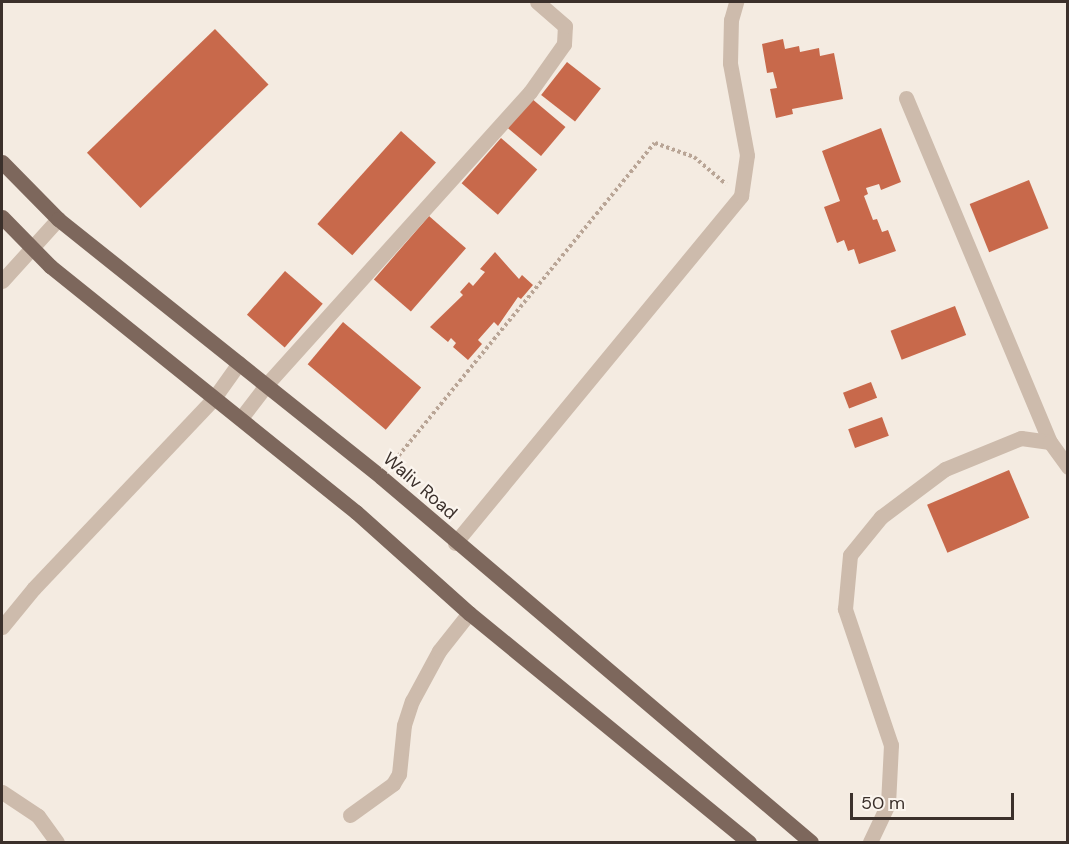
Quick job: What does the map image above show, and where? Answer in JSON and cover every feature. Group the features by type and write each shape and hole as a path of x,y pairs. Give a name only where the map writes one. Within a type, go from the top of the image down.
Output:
{"main road":[{"name":"Waliv Road","path":"2,162 58,219 381,477 455,543 811,843"},
{"path":"2,217 31,249 241,418 430,575 469,613 749,843"}],"street":[{"path":"241,418 267,384 537,83 564,44 565,26 537,2"},
{"path":"455,543 741,196 747,155 730,63 731,20 736,2"},
{"path":"906,98 1050,442 1068,467"},
{"path":"2,281 58,219"},
{"path":"2,627 33,588 214,398 239,363"},
{"path":"870,843 888,804 891,745 845,609 850,555 881,518 945,469 1021,438 1050,442"},
{"path":"350,815 393,784 399,774 404,725 412,700 439,651 469,613"},
{"path":"2,792 39,816 57,843"}],"path":[{"path":"381,477 655,143 694,157 741,196"}],"building":[{"path":"215,29 268,84 140,208 87,153"},
{"path":"783,39 785,49 799,46 800,52 819,48 820,56 834,53 843,99 792,109 793,114 776,118 770,89 777,88 773,72 767,73 762,44"},
{"path":"567,62 601,88 575,122 541,95"},
{"path":"531,98 565,127 541,156 507,127"},
{"path":"881,128 901,182 881,190 879,184 866,188 868,194 864,196 873,220 877,219 882,232 888,230 896,251 859,264 854,249 848,251 844,240 837,243 824,207 840,201 822,151"},
{"path":"401,131 436,162 352,255 317,224"},
{"path":"501,138 537,169 498,215 462,183"},
{"path":"1029,180 1048,228 989,252 970,204"},
{"path":"429,216 466,248 411,312 374,279"},
{"path":"495,252 519,279 522,275 533,285 521,299 518,297 498,326 494,322 478,340 482,344 468,360 453,347 456,343 451,338 448,342 430,327 463,295 460,292 469,282 473,286 485,272 480,269"},
{"path":"285,271 323,304 285,348 247,315"},
{"path":"955,306 966,335 902,360 891,331"},
{"path":"343,322 421,388 386,430 308,364"},
{"path":"871,382 877,398 849,409 843,393"},
{"path":"882,417 889,436 855,448 848,429"},
{"path":"1009,470 1029,518 947,553 927,505"}]}
